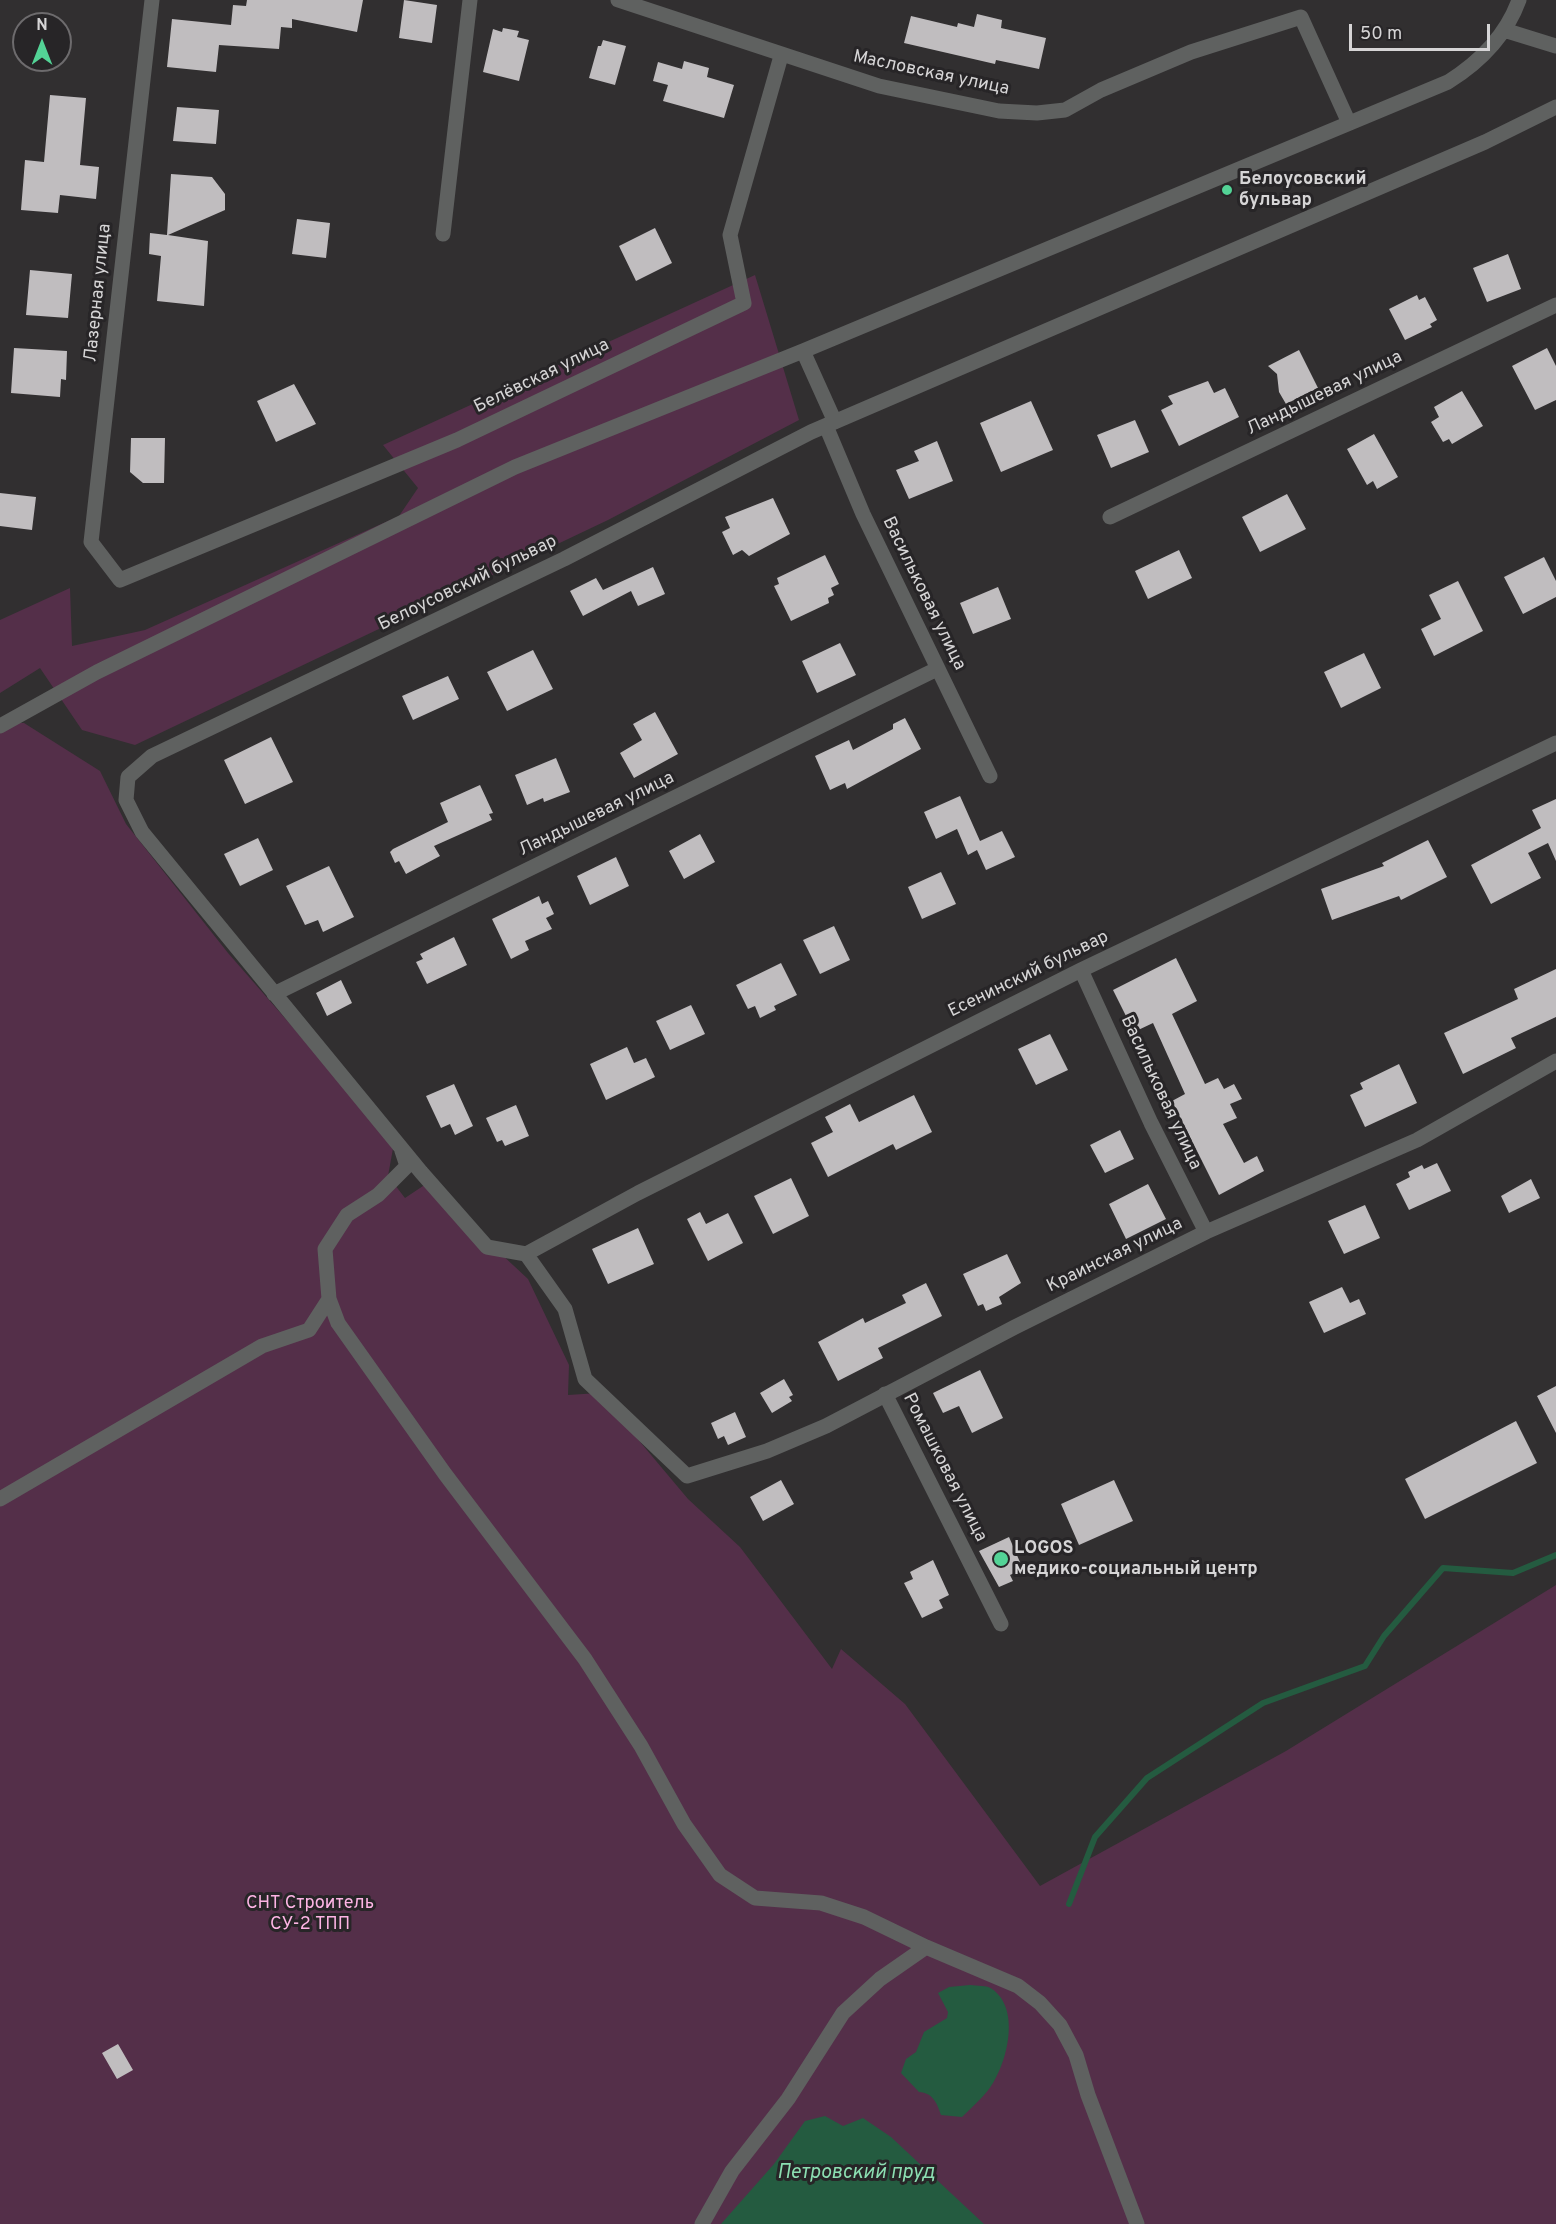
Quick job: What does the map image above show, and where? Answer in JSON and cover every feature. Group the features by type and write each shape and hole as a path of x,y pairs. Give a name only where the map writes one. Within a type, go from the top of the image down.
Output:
{"street":[{"name":"Лазерная улица","path":"120,580 91,542 152,0"},
{"path":"443,234 470,0"},
{"name":"Масловская улица","path":"618,0 781,56 879,86 999,111 1037,113 1065,110 1101,90 1191,52 1301,16 1349,123"},
{"path":"0,726 97,672 515,467 803,351 1448,82 1480,59 1504,30 1519,0"},
{"path":"1504,30 1556,46"},
{"name":"Белёвская улица","path":"120,580 457,440 744,303 729,235 781,56"},
{"name":"Белоусовский бульвар","path":"274,994 142,831 126,800 128,777 152,756 564,559 830,424 1400,179 1556,107"},
{"name":"Ландышевая улица","path":"1110,517 1556,305"},
{"name":"Васильковая улица","path":"803,351 863,514 990,776"},
{"name":"Ландышевая улица","path":"274,994 937,669"},
{"name":"Есенинский бульвар","path":"526,1254 638,1193 1081,970 1556,743"},
{"name":"Васильковая улица","path":"1081,970 1151,1123 1206,1232"},
{"path":"274,994 486,1247 526,1254"},
{"name":"Краинская улица","path":"526,1254 565,1309 585,1379 687,1476 767,1451 826,1426 1206,1232 1417,1140 1556,1061"},
{"path":"399,1143 407,1166 378,1195 347,1215 325,1249 329,1299 345,1333 446,1474 585,1659 641,1746 684,1824 720,1875 755,1899 830,1905 864,1917 926,1947 1018,1986 1040,2002 1060,2025 1076,2055 1088,2095 1137,2224"},
{"path":"0,1499 262,1346 309,1330 329,1299"},
{"name":"Ромашковая улица","path":"885,1394 1001,1624"},
{"path":"702,2224 732,2171 788,2099 843,2013 880,1979 926,1947"}],"green space":[{"path":"755,275 799,420 608,520 135,745 82,730 40,668 0,693 0,620 70,588 72,646 145,630 399,516 418,488 383,445"},
{"name":"СНТ Строитель СУ-2 ТПП","path":"0,723 24,723 100,771 126,824 228,953 394,1143 388,1176 405,1198 426,1184 528,1279 569,1365 568,1395 599,1393 688,1499 740,1547 832,1669 841,1649 905,1704 1040,1886 1286,1751 1556,1585 1556,2224 0,2224"}],"water":[{"path":"970,1985 990,1988 1001,1998 1009,2021 1007,2048 998,2073 979,2101 962,2117 941,2115 934,2099 928,2094 919,2092 901,2073 906,2059 916,2052 924,2032 947,2018 948,2012 938,1993 949,1987"},
{"name":"Петровский пруд","path":"825,2116 843,2126 863,2118 891,2137 984,2224 721,2224 774,2164 805,2121"}],"building":[{"path":"247,0 363,0 357,32 292,19 292,28 281,27 279,49 219,45 216,72 167,67 172,19 231,25 233,5 246,6"},
{"path":"404,0 437,5 432,43 399,38"},
{"path":"977,14 1002,20 1001,28 1046,38 1039,69 996,60 995,64 904,43 911,16 957,27 958,23 974,27"},
{"path":"503,28 519,31 517,37 529,40 519,81 483,72 493,29 502,32"},
{"path":"603,40 626,46 615,85 589,78 598,46 601,46"},
{"path":"684,61 709,68 707,77 734,85 724,118 663,101 668,85 653,81 658,62 682,69"},
{"path":"50,95 86,98 80,165 99,167 96,199 60,195 58,213 21,210 25,160 44,162"},
{"path":"177,107 219,110 216,144 173,141"},
{"path":"171,174 212,177 225,194 225,210 168,235 208,241 204,306 157,301 161,256 149,254 150,233 167,235"},
{"path":"297,219 330,223 326,258 292,254"},
{"path":"655,228 672,263 636,281 619,246"},
{"path":"1508,254 1521,289 1487,302 1473,268"},
{"path":"30,270 72,274 68,318 26,315"},
{"path":"1417,295 1419,300 1425,297 1437,320 1430,324 1432,327 1405,340 1389,309"},
{"path":"14,348 67,351 66,380 61,379 60,397 11,393"},
{"path":"1547,348 1556,366 1556,400 1535,410 1512,366"},
{"path":"1299,350 1318,388 1286,404 1279,392 1277,374 1268,366"},
{"path":"1208,381 1214,393 1225,388 1239,417 1179,446 1161,410 1173,404 1168,396"},
{"path":"294,384 316,424 276,442 257,401"},
{"path":"1462,391 1483,426 1452,444 1449,439 1443,442 1431,422 1439,417 1434,407"},
{"path":"1031,401 1053,450 1001,472 980,423"},
{"path":"1135,420 1149,452 1111,468 1097,435"},
{"path":"1374,434 1398,477 1377,489 1373,481 1367,485 1347,449"},
{"path":"131,438 165,438 164,483 143,483 130,472"},
{"path":"937,441 953,481 909,499 896,470 919,461 914,451"},
{"path":"0,493 36,497 32,530 0,526"},
{"path":"1287,494 1306,529 1260,552 1242,517"},
{"path":"773,498 790,534 749,556 742,550 733,555 722,532 730,528 725,517"},
{"path":"1179,550 1192,578 1148,599 1135,571"},
{"path":"825,555 839,584 831,588 834,595 828,598 829,603 791,621 774,586 779,584 777,578"},
{"path":"1544,557 1556,581 1556,597 1523,614 1504,577"},
{"path":"653,567 665,594 638,606 631,591 583,616 570,591 596,578 603,590"},
{"path":"1458,581 1483,631 1434,656 1421,629 1441,619 1429,595"},
{"path":"998,587 1011,619 973,634 960,603"},
{"path":"840,643 856,675 817,693 802,661"},
{"path":"533,650 553,689 507,711 487,672"},
{"path":"1364,653 1381,688 1341,708 1324,672"},
{"path":"448,676 459,699 413,720 402,696"},
{"path":"655,712 678,754 634,778 620,753 642,740 633,724"},
{"path":"905,718 921,749 847,789 845,783 830,790 815,756 849,740 853,750 893,729 893,724"},
{"path":"271,737 293,782 245,804 224,760"},
{"path":"556,758 570,792 544,802 543,798 527,805 515,775"},
{"path":"480,785 493,813 489,814 492,820 434,846 440,856 406,874 399,861 395,863 390,852 448,822 440,803"},
{"path":"960,796 980,841 1002,831 1015,857 986,870 977,850 968,855 957,829 936,839 924,812"},
{"path":"1556,799 1556,861 1548,843 1528,853 1541,878 1491,904 1471,865 1541,828 1532,810"},
{"path":"700,834 715,862 684,879 669,851"},
{"path":"258,838 273,870 240,886 224,854"},
{"path":"1428,840 1447,877 1401,900 1399,896 1332,920 1321,889 1384,866 1382,863"},
{"path":"616,857 629,886 590,905 577,876"},
{"path":"329,866 354,917 323,932 318,920 305,925 286,886"},
{"path":"941,872 956,904 922,919 908,887"},
{"path":"539,896 542,904 548,901 554,914 546,918 552,929 525,941 529,950 511,959 492,919"},
{"path":"834,926 850,960 820,974 803,940"},
{"path":"454,937 467,965 427,984 416,962 423,959 420,954"},
{"path":"1176,958 1197,1001 1172,1014 1205,1084 1218,1078 1224,1089 1234,1084 1242,1099 1230,1104 1237,1118 1223,1124 1244,1163 1257,1156 1264,1171 1219,1195 1172,1101 1185,1094 1153,1023 1134,1032 1113,990"},
{"path":"781,963 797,995 774,1006 776,1010 760,1018 755,1006 748,1009 736,985"},
{"path":"1556,969 1556,1017 1511,1038 1516,1048 1463,1074 1444,1033 1518,999 1514,989"},
{"path":"341,980 352,1003 327,1016 316,993"},
{"path":"691,1005 705,1034 670,1050 656,1021"},
{"path":"1050,1034 1068,1070 1036,1085 1018,1049"},
{"path":"627,1047 634,1063 646,1058 655,1077 606,1100 590,1064"},
{"path":"1399,1064 1417,1103 1365,1127 1350,1095 1363,1089 1360,1083"},
{"path":"454,1084 473,1126 455,1135 450,1124 441,1128 426,1096"},
{"path":"914,1095 932,1132 896,1150 893,1144 828,1177 811,1143 833,1132 825,1117 850,1104 859,1122"},
{"path":"516,1105 529,1136 505,1146 502,1140 497,1142 486,1118"},
{"path":"1120,1130 1134,1159 1105,1173 1090,1145"},
{"path":"1437,1163 1451,1191 1409,1210 1396,1184 1410,1177 1408,1172 1422,1165 1424,1169"},
{"path":"791,1178 809,1216 773,1234 754,1196"},
{"path":"1531,1179 1540,1198 1509,1213 1501,1196"},
{"path":"1148,1184 1166,1219 1126,1239 1109,1204"},
{"path":"1365,1205 1380,1238 1344,1254 1328,1221"},
{"path":"700,1212 706,1224 728,1213 743,1243 708,1261 687,1219"},
{"path":"638,1228 654,1264 608,1284 592,1249"},
{"path":"1007,1254 1021,1283 999,1297 1002,1304 986,1311 983,1304 978,1306 963,1274"},
{"path":"926,1283 942,1316 878,1348 883,1358 838,1381 818,1342 863,1318 865,1323 906,1303 902,1295"},
{"path":"1342,1287 1350,1303 1359,1299 1366,1314 1324,1333 1309,1302"},
{"path":"980,1370 1003,1418 972,1433 959,1406 943,1413 933,1393"},
{"path":"784,1379 793,1395 789,1397 792,1401 772,1413 760,1393"},
{"path":"1556,1386 1556,1433 1537,1396"},
{"path":"735,1412 746,1437 728,1445 724,1436 718,1439 711,1423"},
{"path":"1516,1421 1537,1463 1425,1519 1405,1479"},
{"path":"781,1480 794,1504 763,1521 750,1497"},
{"path":"1114,1480 1133,1521 1079,1545 1061,1504"},
{"name":"LOGOS медико-социальный центр","path":"1009,1537 1023,1569 1010,1575 1013,1581 999,1587 979,1551"},
{"path":"933,1560 949,1595 939,1600 943,1608 922,1618 904,1583 913,1579 910,1572"},
{"path":"118,2044 133,2070 117,2079 102,2053"}],"waterway":[{"path":"1069,1904 1095,1837 1147,1778 1263,1703 1365,1666 1384,1636 1443,1568 1513,1573 1556,1555"}],"place":[{"name":"Белоусовский бульвар","path":"1227,190"},
{"name":"LOGOS медико-социальный центр","path":"1001,1559"}]}
